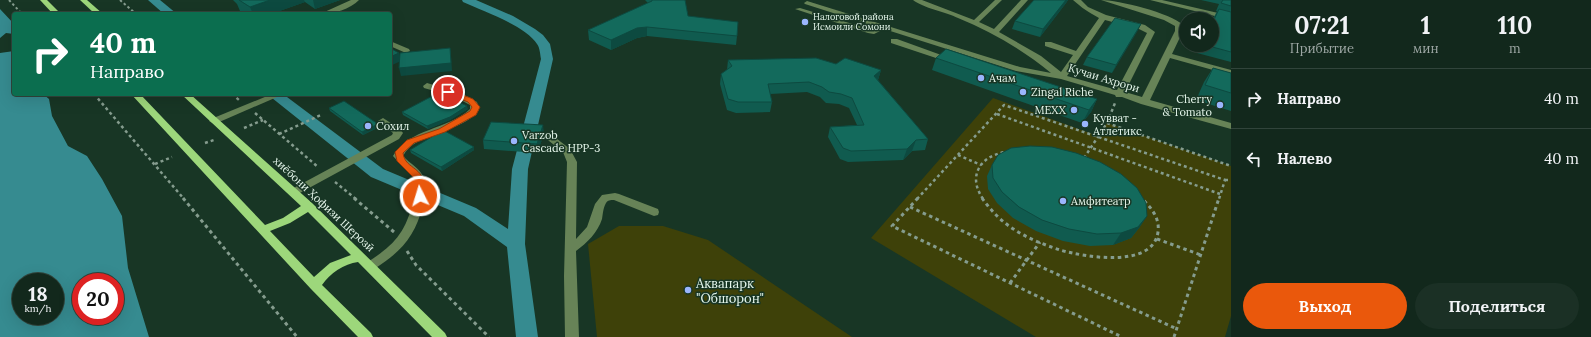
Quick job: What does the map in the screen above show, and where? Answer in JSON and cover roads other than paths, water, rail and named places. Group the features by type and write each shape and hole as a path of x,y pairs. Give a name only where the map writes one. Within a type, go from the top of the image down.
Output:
{"main road":[{"path":"43,0 55,12"},
{"path":"83,0 96,12"},
{"path":"137,96 315,286 366,337"},
{"name":"хиёбони Ҳофизи Шерозӣ","path":"187,96 294,192 440,337"},
{"path":"262,230 287,221 308,206"},
{"path":"315,286 318,280 330,269 346,260 361,257"}],"street":[{"path":"329,12 348,5 356,0"},
{"name":"Кучаи Ахрори","path":"916,0 975,22 995,32 1038,58 1062,77 1119,95 1231,126"},
{"path":"975,22 999,0"},
{"path":"995,32 1025,0"},
{"path":"1076,0 1082,3 1085,8 1103,17 1142,27 1151,32 1119,95"},
{"path":"1104,0 1128,6 1176,22 1179,25 1179,31 1144,102"},
{"path":"1156,8 1157,0 1231,18"},
{"path":"807,3 1019,69 1062,77 1103,17"},
{"path":"798,9 868,32 874,32 883,27"},
{"path":"894,41 925,54 961,63"},
{"path":"925,54 938,44"},
{"path":"1048,44 1078,54"},
{"path":"392,45 406,51"},
{"path":"1167,55 1231,73"},
{"path":"370,266 392,253 402,242 412,226 421,188 419,177 400,159 399,152 410,142 442,130 469,116 474,113 476,107 470,101 458,95 427,86"},
{"path":"214,121 275,96"},
{"path":"294,192 328,175 398,135 397,130 383,121"},
{"path":"549,137 567,151 572,162 570,250 572,337"},
{"path":"570,250 578,244 591,229 600,204 606,197 616,196 654,212"}],"water":[{"path":"0,9 12,22 12,34 6,33 0,38"},
{"path":"12,51 12,96 45,96 49,99 52,116 68,146 87,156 102,179 122,216 128,268 149,337 0,337 0,53"}],"waterway":[{"path":"153,0 168,12"},
{"path":"467,0 497,13 530,31 539,38 546,49 547,59 520,169 516,244"},
{"path":"277,96 377,173 470,212 516,244"},
{"path":"516,244 527,337"}],"place":[{"name":"Налоговой района Исмоили Сомони","path":"805,22"},
{"name":"Ачам","path":"981,78"},
{"name":"Zingal Riche","path":"1023,92"},
{"name":"Cherry & Tomato","path":"1220,105"},
{"name":"MEXX","path":"1074,110"},
{"name":"Кувват - Атлетикс","path":"1085,124"},
{"name":"Сохил","path":"368,126"},
{"name":"Varzob Cascade HPP-3","path":"514,141"},
{"name":"Aмфитеатр","path":"1063,201"},
{"name":"Аквапарк \"Обшорон\"","path":"688,290"}]}
